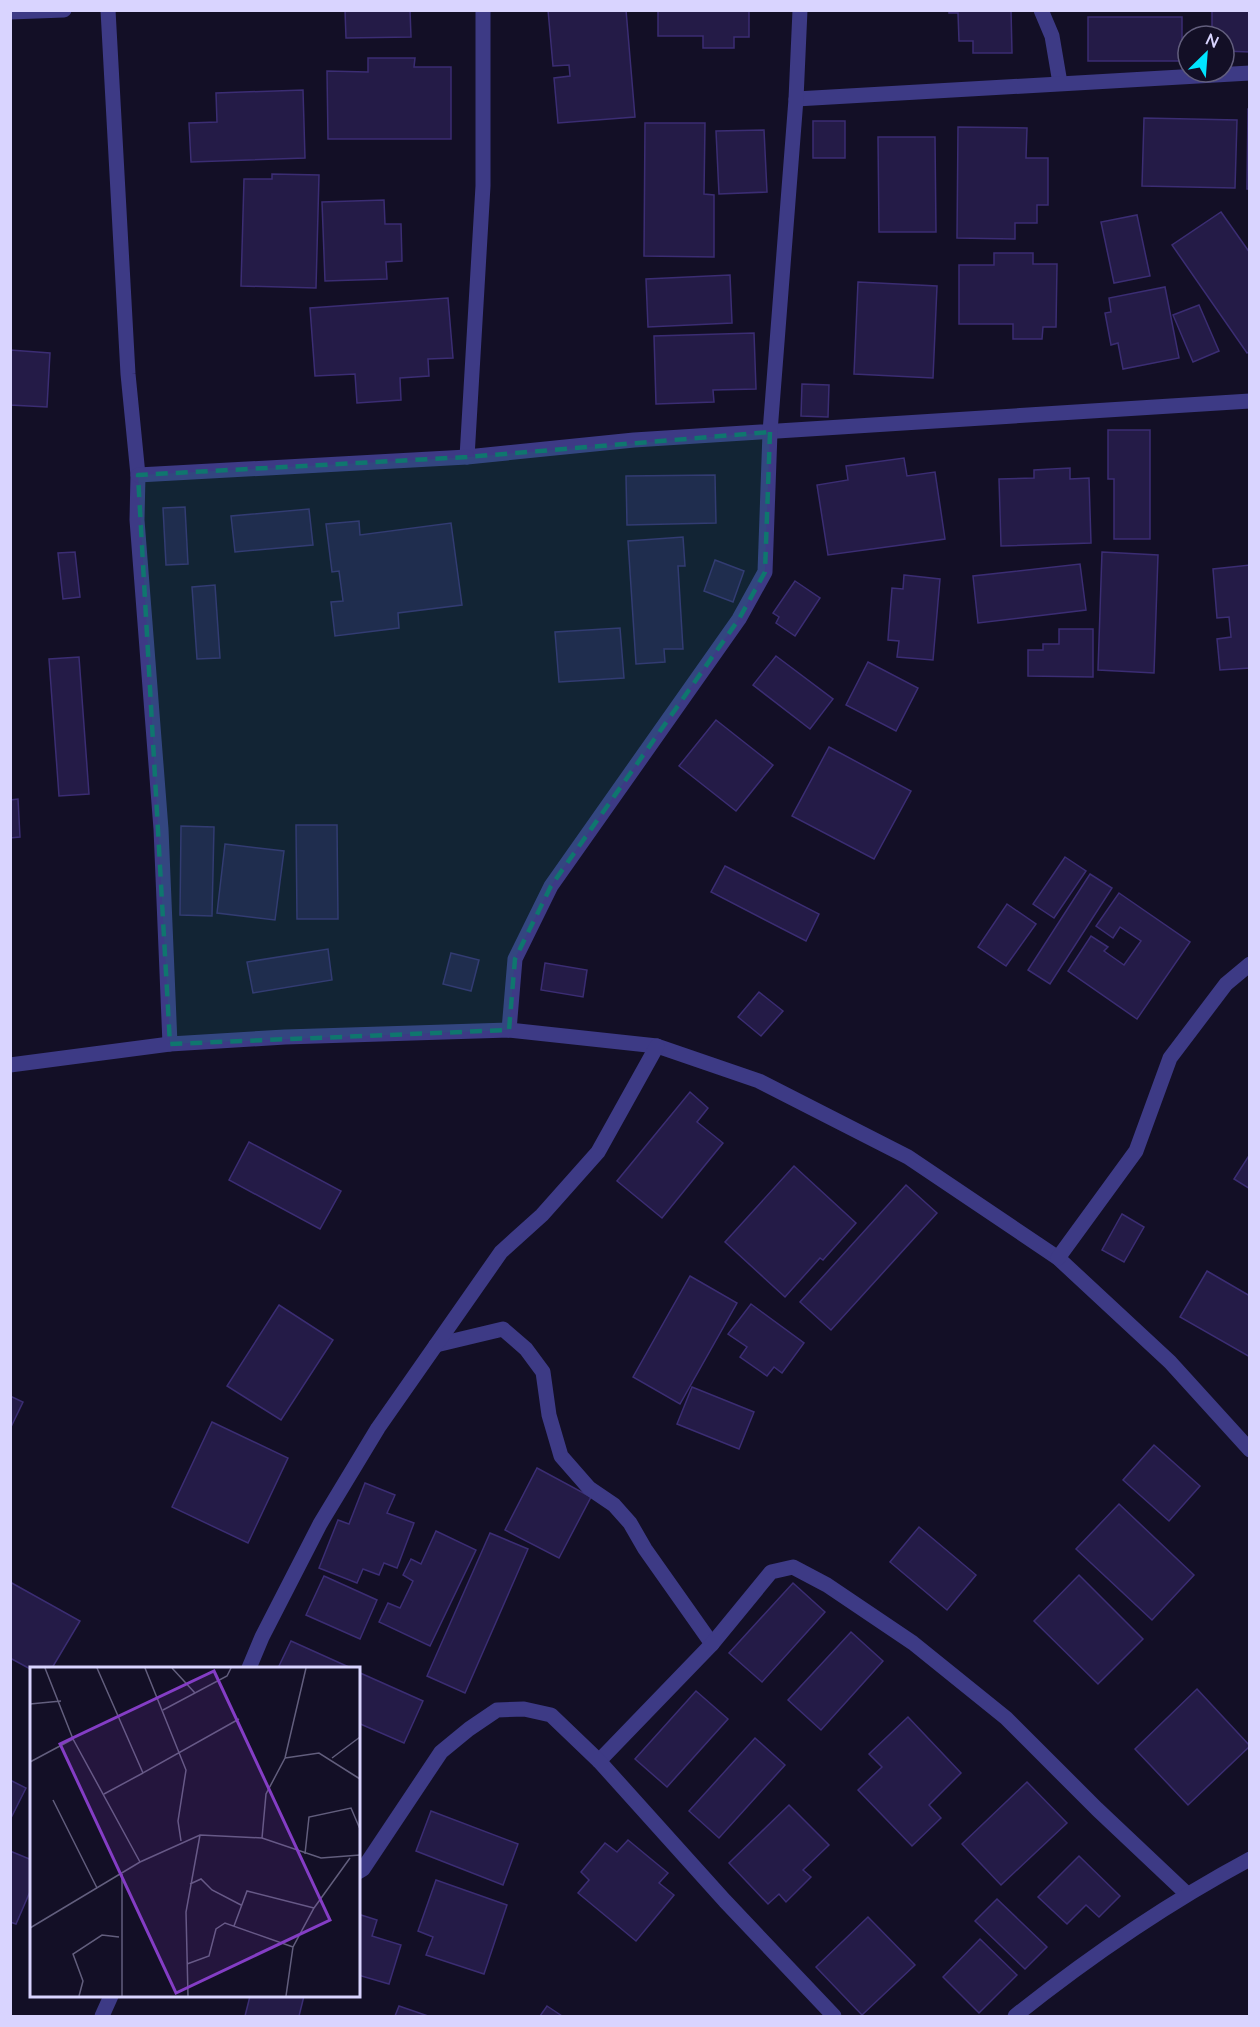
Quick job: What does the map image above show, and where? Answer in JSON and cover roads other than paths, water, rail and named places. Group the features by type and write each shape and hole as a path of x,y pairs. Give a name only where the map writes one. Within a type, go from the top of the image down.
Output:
{"street":[{"path":"10,12 64,10"},
{"path":"108,10 128,374 138,475 137,520 161,829 170,1044"},
{"path":"467,457 483,186 483,10"},
{"path":"509,1030 516,959 551,886 739,619 765,572 770,432 796,99 800,10"},
{"path":"1041,10 1052,36 1060,83"},
{"path":"796,99 1250,73"},
{"path":"138,475 467,457 634,440 1250,401"},
{"path":"1058,1258 1136,1151 1170,1058 1226,984 1250,964"},
{"path":"10,1065 170,1044 285,1037 509,1030 657,1046 759,1081 908,1157 1058,1258 1170,1362 1250,1450"},
{"path":"249,1667 262,1637 320,1524 378,1428 501,1252 542,1215 598,1152 657,1046"},
{"path":"435,1344 503,1329 526,1349 543,1372 549,1415 561,1456 589,1488 614,1504 630,1523 645,1549 712,1644"},
{"path":"599,1761 712,1644 771,1572 793,1568 827,1585 913,1643 1006,1718 1097,1809 1187,1894"},
{"path":"360,1871 441,1752 469,1729 497,1710 525,1709 551,1715 599,1761 725,1901 834,2016"},
{"path":"1015,2016 1108,1946 1187,1894 1250,1859"},
{"path":"102,2016 110,1997"}]}
